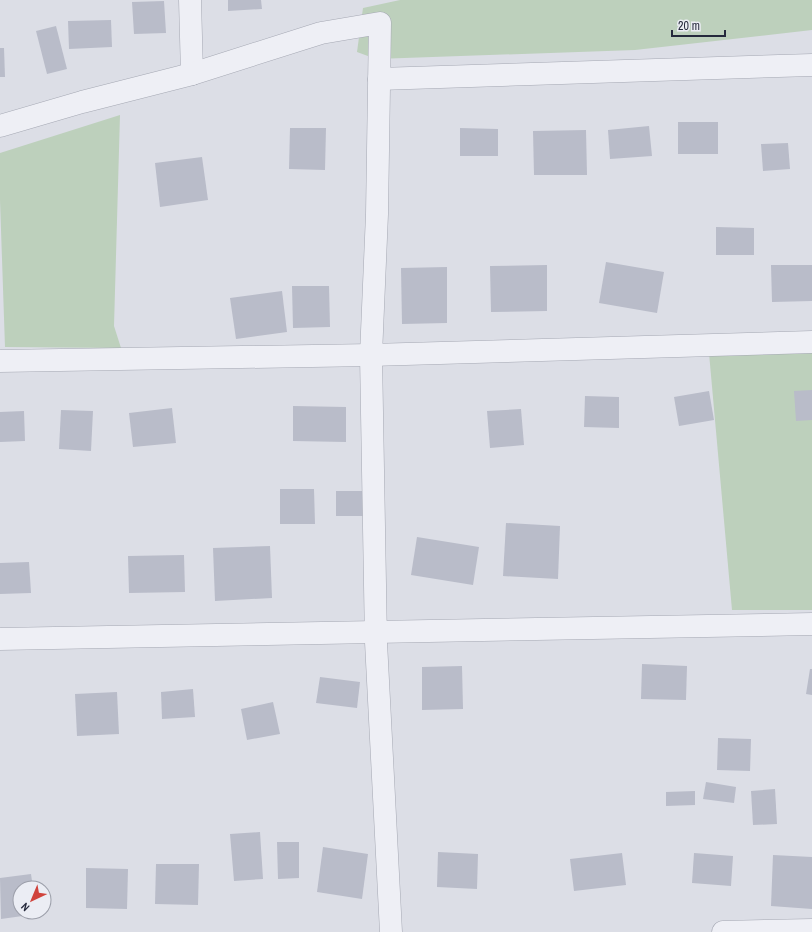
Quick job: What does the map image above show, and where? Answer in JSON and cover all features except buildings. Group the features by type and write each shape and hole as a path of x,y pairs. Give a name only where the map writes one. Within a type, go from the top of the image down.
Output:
{"street":[{"path":"190,0 192,74"},
{"path":"0,126 82,102 192,74 321,33 380,23 377,214 371,355 376,632 391,932"},
{"path":"379,79 812,65"},
{"path":"0,361 371,355 812,342"},
{"path":"0,639 812,624"},
{"path":"723,932 812,930"}],"green space":[{"path":"400,0 812,0 812,30 635,50 376,59 357,52 363,8"},
{"path":"120,115 114,326 121,348 5,347 0,200 0,153"},
{"path":"812,348 812,610 732,610 709,353"}]}
